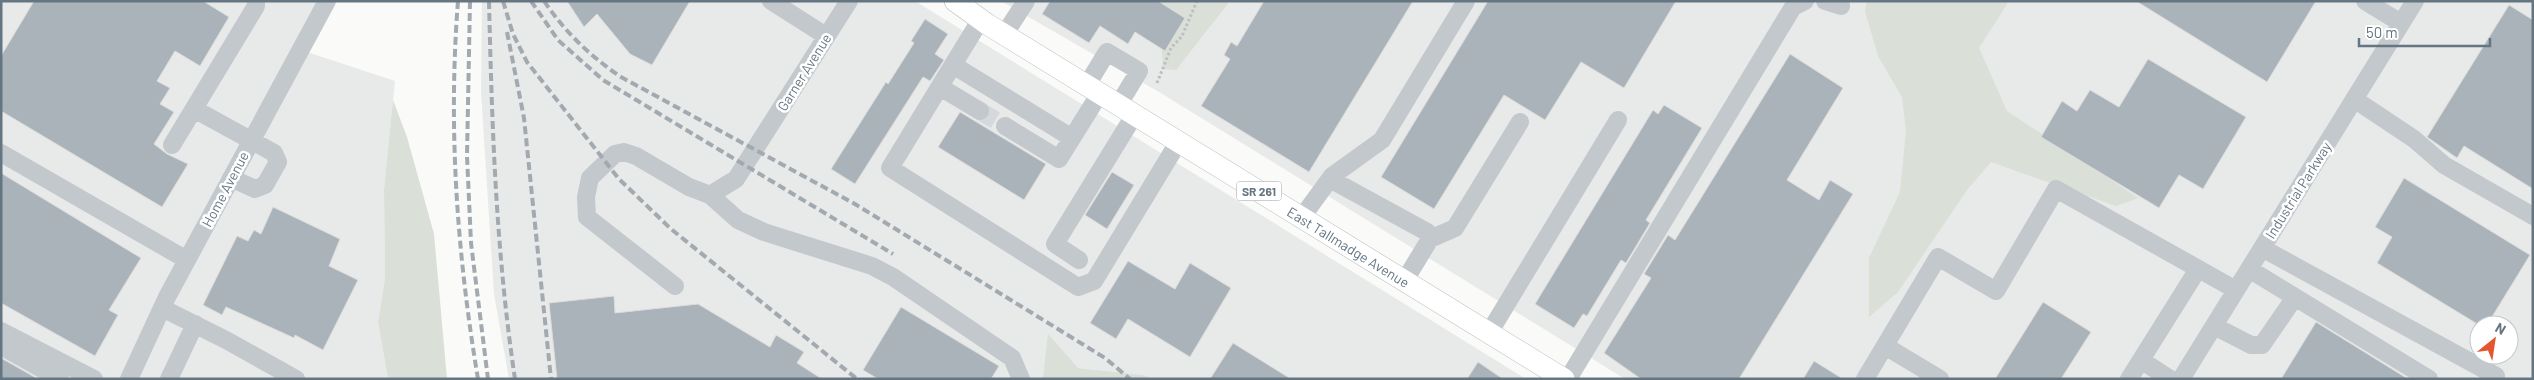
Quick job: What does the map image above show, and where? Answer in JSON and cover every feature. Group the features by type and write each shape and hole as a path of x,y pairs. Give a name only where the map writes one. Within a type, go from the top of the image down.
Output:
{"main road":[{"name":"East Tallmadge Avenue","path":"955,1 1004,35 1564,379"}],"street":[{"path":"172,145 256,6 256,1"},
{"name":"Home Avenue","path":"129,379 187,260 327,1"},
{"path":"771,1 826,36"},
{"name":"Garner Avenue","path":"710,195 736,179 849,1"},
{"path":"1004,35 1026,1"},
{"path":"1302,217 1330,179 1382,140 1466,1"},
{"path":"1568,379 1793,7 1805,1"},
{"path":"2365,1 2401,23"},
{"name":"Industrial Parkway","path":"2182,379 2414,1"},
{"path":"981,20 890,168 1078,287 1094,281 1179,141"},
{"path":"1005,126 1059,159 1072,138 1107,52 1139,71 1127,109 1055,244 1079,260"},
{"path":"953,65 1072,138"},
{"path":"940,87 980,111"},
{"path":"2354,99 2414,140 2444,166 2533,216"},
{"path":"194,108 274,153 278,162 265,185 255,189 231,178"},
{"path":"1490,333 1618,120"},
{"path":"1405,280 1430,239 1455,228 1520,122"},
{"path":"675,286 588,217 586,197 590,178 615,154 624,152 636,156 689,187 710,195 738,220 764,232 872,266 893,277 1012,358 1020,379"},
{"path":"1,153 187,260"},
{"path":"1330,179 1427,232 1430,239"},
{"path":"1865,379 1938,258 1996,291 2056,189 2236,290"},
{"path":"2262,248 2496,376"},
{"path":"2130,379 2198,269"},
{"path":"2249,269 2429,379"},
{"path":"2214,326 2251,345 2262,345 2295,297"},
{"path":"162,308 296,379"},
{"path":"169,379 195,324"},
{"path":"1,330 94,379"},
{"path":"1,346 60,379"},
{"path":"1885,346 1940,379"},
{"path":"2141,360 2170,379"}],"path":[{"path":"1157,83 1171,48 1182,36 1197,1"}],"shaded area":[{"path":"1,1 327,1 301,50 395,81 384,189 385,278 378,322 388,379 1,379"},
{"path":"482,1 915,1 1526,379 1152,379 1144,375 1079,368 1084,379 509,379 494,294 481,92"},
{"path":"1001,1 2533,1 2533,379 1625,379 1159,92"},
{"path":"1159,1 1230,1 1176,70 1163,69"},
{"path":"1867,1 2009,1 1979,48 2007,111 2138,198 2116,206 1991,162 1967,190 1898,292 1869,317 1869,258 1900,192 1906,131 1902,97 1878,56 1865,11"},
{"path":"393,100 407,137 434,234 447,379 388,379 378,322 385,278 384,189"},
{"path":"1048,334 1078,368 1144,375 1152,379 1043,379"}],"building":[{"path":"34,1 203,1 229,17 200,66 175,51 157,81 170,88 160,104 174,112 154,144 167,154 188,164 162,207 1,111 1,56"},
{"path":"567,1 690,1 652,65 630,54 597,14 584,27"},
{"path":"1050,1 1158,1 1185,18 1165,51 1135,32 1128,44 1100,26 1089,43 1042,14"},
{"path":"1264,1 1413,1 1309,172 1201,106 1230,59 1224,55 1231,42 1237,46"},
{"path":"1488,1 1676,1 1624,88 1581,62 1545,120 1504,95 1434,209 1381,177"},
{"path":"2136,1 2316,1 2267,82"},
{"path":"2509,5 2533,20 2533,189 2464,146 2457,158 2427,137"},
{"path":"925,19 948,34 935,54 944,60 930,81 923,77 855,184 831,169 886,82 888,84 914,43 911,41"},
{"path":"1790,54 1843,88 1787,180 1819,200 1830,180 1853,194 1739,379 1641,379 1604,353 1651,278 1644,274 1668,235 1675,240"},
{"path":"2148,59 2246,117 2203,189 2179,175 2159,208 2041,137 2062,101 2077,111 2090,90 2119,107"},
{"path":"1664,105 1702,128 1646,220 1650,223 1626,263 1621,260 1587,316 1583,314 1574,328 1535,304 1653,110 1658,114"},
{"path":"960,112 1046,164 1024,200 938,147"},
{"path":"1112,172 1134,185 1107,229 1085,215"},
{"path":"1,173 141,258 109,310 118,315 95,356 1,303"},
{"path":"2404,178 2530,255 2493,315 2469,315 2469,319 2377,263 2392,237 2375,227"},
{"path":"273,207 340,239 329,266 358,280 323,350 295,335 294,338 226,307 222,315 203,305 237,236 248,241 254,230 261,234"},
{"path":"1128,261 1175,289 1190,263 1231,288 1190,357 1128,319 1116,339 1090,323"},
{"path":"614,296 615,313 698,304 770,347 776,335 804,352 797,363 822,379 557,379 549,303"},
{"path":"2043,302 2091,332 2061,379 1995,379"},
{"path":"901,307 999,366 991,379 878,379 863,370"},
{"path":"2316,322 2408,379 2281,379"},
{"path":"1233,343 1291,379 1210,379"},
{"path":"1,358 38,379 1,379"},
{"path":"1814,361 1843,379 1803,379"},
{"path":"1478,362 1503,379 1467,379"}],"tunnel":[{"path":"980,111 1005,126"}],"railway":[{"path":"458,1 454,96 456,191 465,285 478,379"},
{"path":"470,1 467,156 471,243 488,379"},
{"path":"489,1 499,238 515,379"},
{"path":"503,1 513,34 527,62 619,179 671,229 857,379"},
{"path":"531,1 558,40 603,80 893,254"},
{"path":"544,1 579,43 621,77 855,204 1105,358 1130,379"},
{"path":"507,32 524,118 551,379"}]}
